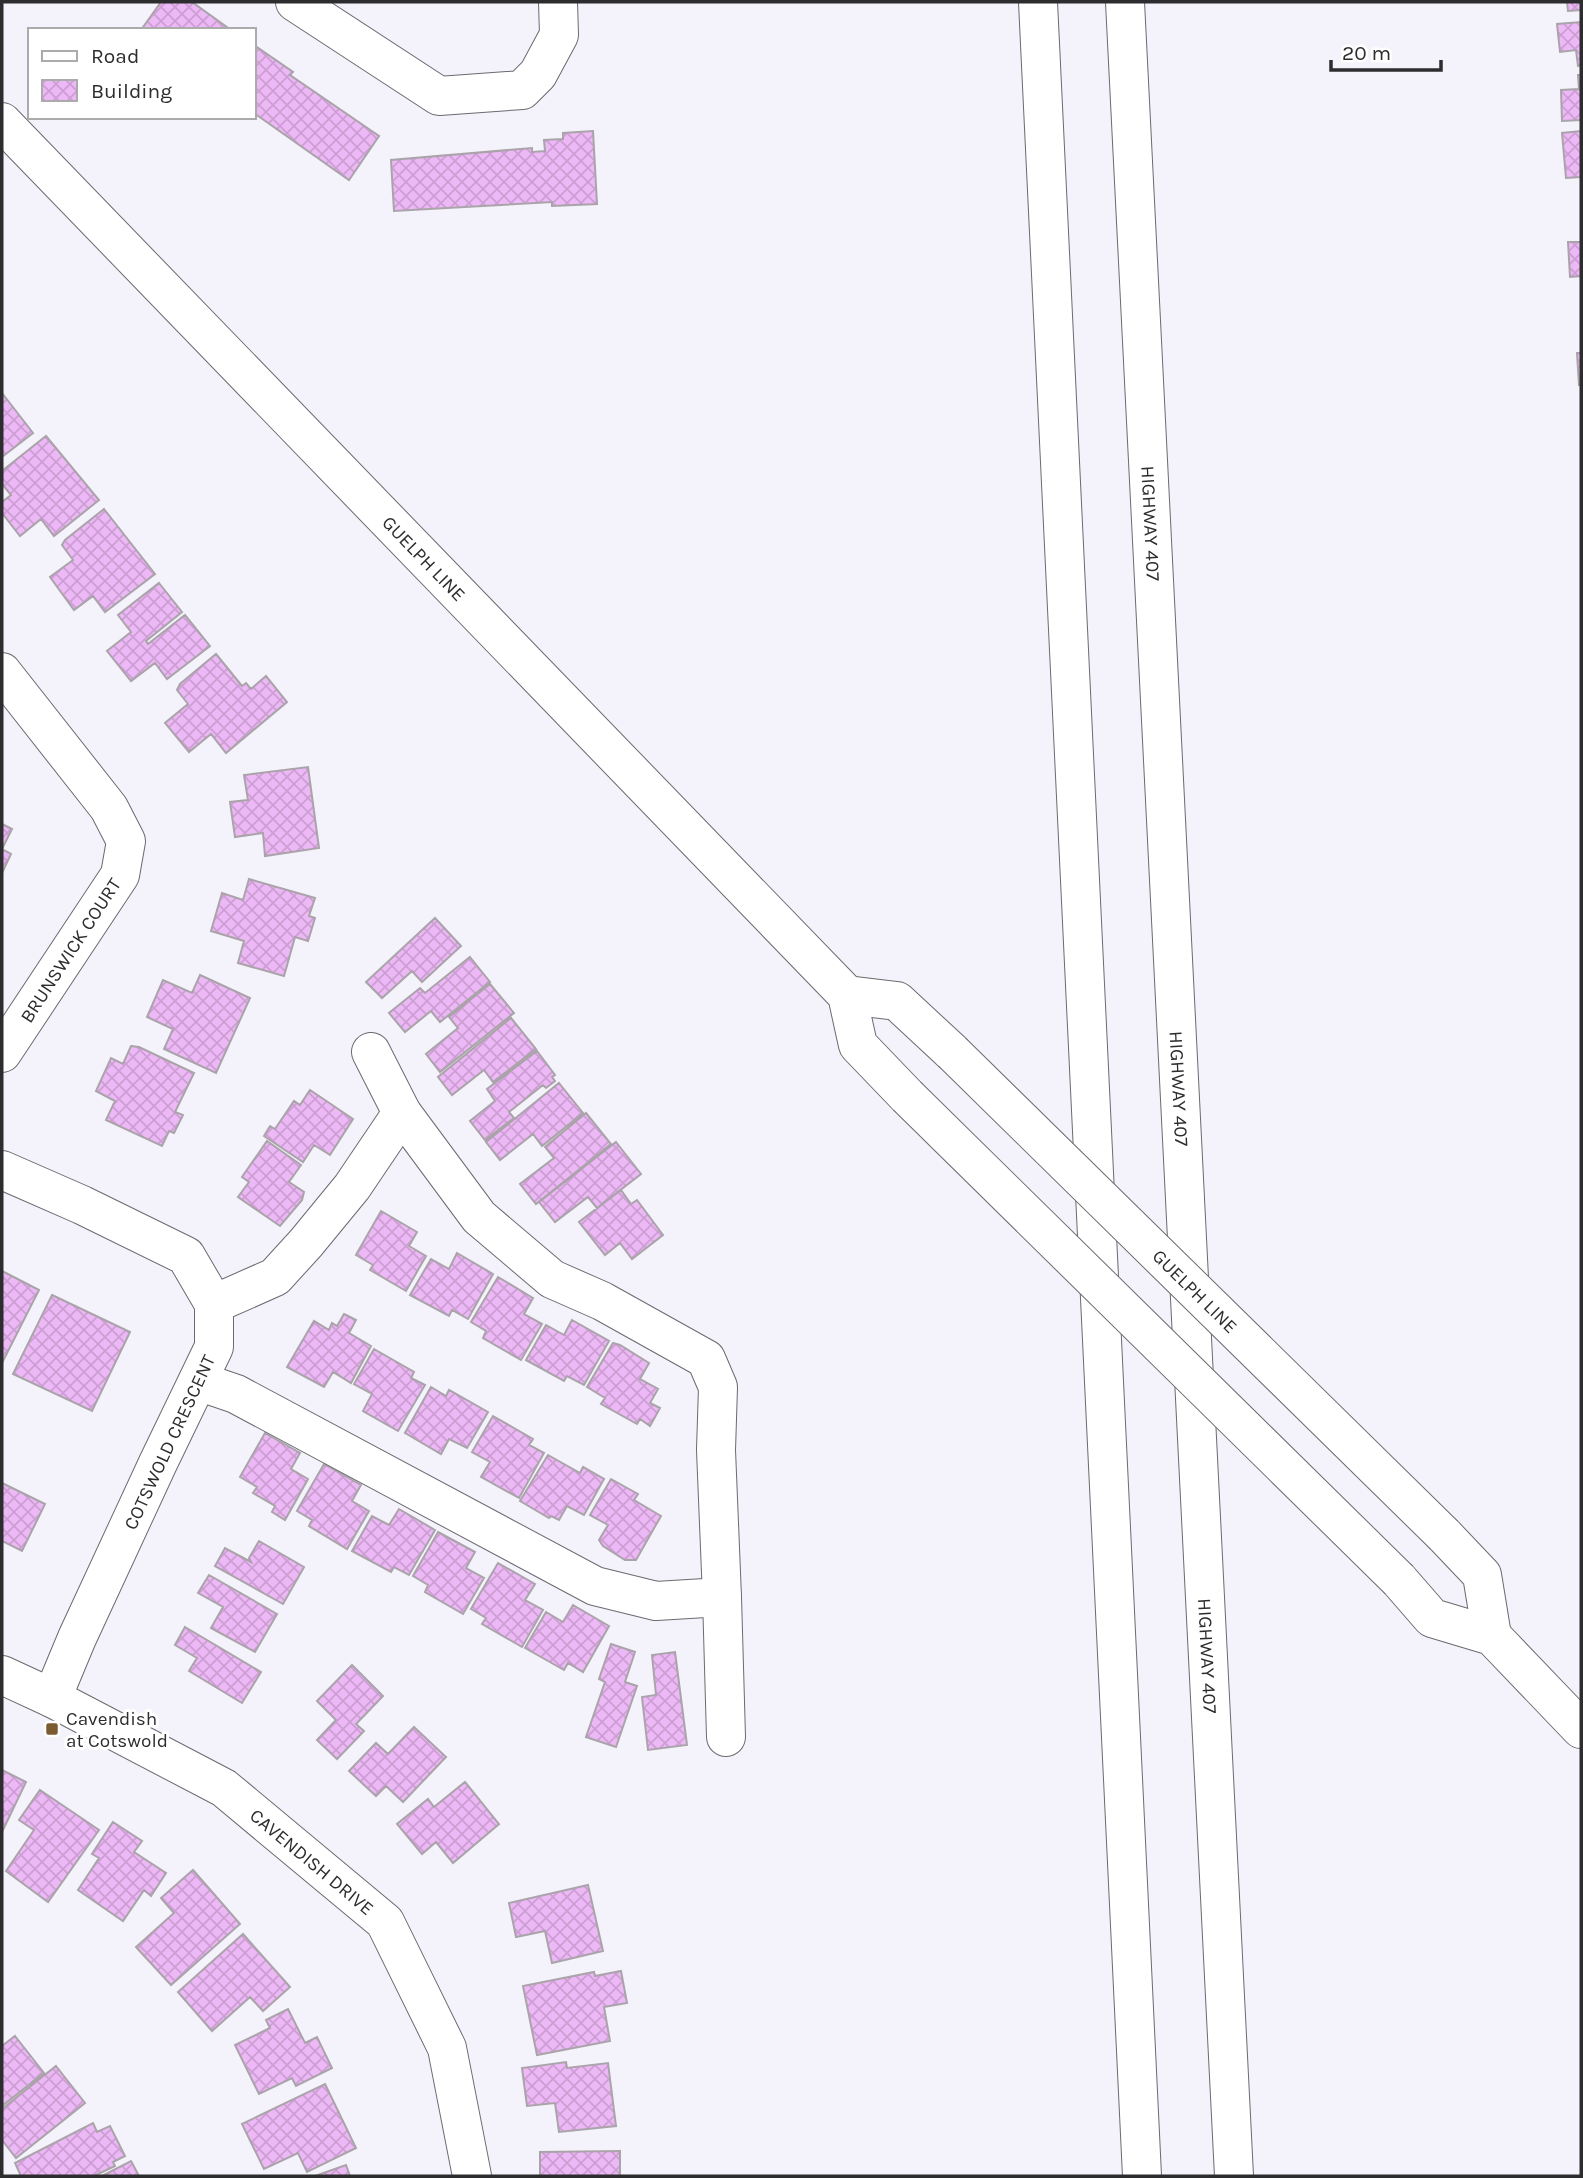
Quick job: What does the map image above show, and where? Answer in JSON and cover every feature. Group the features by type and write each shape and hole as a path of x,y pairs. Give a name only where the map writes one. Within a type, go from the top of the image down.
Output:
{"main road":[{"path":"295,2 439,96 522,90 538,74 559,35 558,2"},
{"path":"1038,2 1142,2176"},
{"name":"HIGHWAY 407","path":"1125,2 1234,2176"},
{"name":"GUELPH LINE","path":"2,121 847,995 897,1002 952,1052 1444,1535 1482,1575 1492,1636"},
{"name":"BRUNSWICK COURT","path":"2,672 109,808 126,841 120,875 2,1053"},
{"path":"847,995 858,1045 907,1096 1399,1580 1432,1618 1492,1636 1581,1729"},
{"path":"371,1052 402,1114 479,1217 552,1279 602,1301 706,1359 718,1387 716,1450 726,1737"},
{"path":"2,1170 82,1205 186,1256 214,1304 275,1277 352,1187 402,1114"},
{"name":"COTSWOLD CRESCENT","path":"52,1698 152,1475 214,1347 214,1304"},
{"path":"198,1381 261,1406 594,1586 656,1601 722,1597"},
{"name":"CAVENDISH DRIVE","path":"2,1675 52,1698 224,1788 385,1922 447,2048 472,2176"}],"building":[{"path":"161,2 192,2 228,28 142,28"},
{"path":"1567,2 1581,2 1581,10 1568,11"},
{"path":"1581,22 1581,65 1578,66 1576,50 1560,52 1557,24"},
{"path":"256,46 293,72 290,75 379,136 349,180 256,114"},
{"path":"1578,75 1581,75 1581,120 1562,121 1561,90 1579,89"},
{"path":"593,131 597,204 552,206 552,202 394,211 391,160 532,148 532,152 545,151 544,140 563,139 563,133"},
{"path":"1581,131 1581,177 1566,178 1562,133"},
{"path":"1568,242 1581,242 1581,276 1570,277"},
{"path":"1577,353 1581,353 1581,385 1579,385"},
{"path":"2,393 33,433 2,457"},
{"path":"46,436 99,500 54,536 41,519 20,536 2,513 2,502 11,495 2,484 2,471"},
{"path":"104,509 155,574 105,612 93,596 74,610 50,577 73,560 62,545 65,540"},
{"path":"159,583 182,612 146,641 148,644 185,615 210,646 167,679 155,663 131,681 107,651 131,632 118,615"},
{"path":"216,654 242,686 246,683 251,689 266,676 287,702 226,753 211,734 189,752 165,723 188,704 177,690 180,684"},
{"path":"308,767 319,848 265,856 263,833 235,837 230,802 248,800 244,775"},
{"path":"2,824 12,829 2,849"},
{"path":"2,849 11,854 2,873"},
{"path":"249,879 315,898 309,916 315,918 308,941 295,937 284,976 238,963 244,941 211,931 222,893 243,900"},
{"path":"435,918 461,946 422,982 412,971 382,998 366,982"},
{"path":"470,957 490,982 440,1022 431,1011 405,1032 389,1013 420,988 425,993"},
{"path":"200,975 250,998 216,1073 164,1049 173,1029 147,1017 163,980 192,993"},
{"path":"490,984 514,1013 440,1072 426,1054 458,1028 449,1017"},
{"path":"511,1018 536,1049 493,1082 484,1070 452,1095 438,1077"},
{"path":"131,1046 139,1047 194,1073 175,1112 183,1115 174,1133 169,1131 162,1146 106,1120 115,1101 96,1091 111,1058 123,1064"},
{"path":"537,1051 555,1075 552,1077 555,1081 546,1088 543,1085 509,1112 514,1118 485,1140 470,1121 495,1101 487,1089"},
{"path":"559,1083 583,1113 542,1146 533,1134 500,1160 486,1142"},
{"path":"310,1090 353,1119 330,1155 314,1145 303,1162 264,1136 270,1126 275,1129 294,1101 300,1105"},
{"path":"586,1113 611,1144 536,1204 520,1184 554,1158 545,1147"},
{"path":"267,1141 301,1165 289,1182 304,1192 302,1200 280,1226 238,1197 249,1182 242,1177"},
{"path":"616,1142 641,1174 597,1208 588,1197 555,1222 539,1202"},
{"path":"621,1190 631,1204 637,1200 663,1235 632,1259 620,1243 605,1255 579,1222"},
{"path":"381,1211 417,1232 409,1246 426,1256 406,1291 370,1270 373,1265 356,1255"},
{"path":"457,1253 493,1274 468,1319 452,1310 449,1316 410,1295 431,1259 449,1269"},
{"path":"2,1271 39,1290 2,1363"},
{"path":"498,1277 533,1298 524,1314 542,1324 521,1360 483,1338 486,1331 471,1322"},
{"path":"52,1295 130,1332 92,1411 13,1374"},
{"path":"344,1314 356,1320 349,1333 371,1346 351,1383 333,1372 324,1387 287,1367 314,1321 329,1330 332,1323 337,1326"},
{"path":"572,1320 609,1341 584,1385 567,1376 564,1381 526,1360 546,1325 564,1335"},
{"path":"613,1343 649,1363 640,1379 658,1389 650,1403 660,1408 650,1426 640,1419 637,1424 601,1404 605,1398 587,1387"},
{"path":"374,1349 414,1372 411,1378 425,1385 398,1431 363,1411 372,1394 354,1384"},
{"path":"431,1387 446,1396 449,1390 488,1412 467,1448 449,1439 441,1454 405,1433"},
{"path":"493,1416 533,1439 529,1445 544,1453 519,1498 481,1477 490,1462 472,1452"},
{"path":"265,1433 300,1453 291,1469 308,1479 285,1520 272,1512 275,1506 253,1493 257,1487 240,1477"},
{"path":"548,1455 580,1473 583,1467 604,1479 584,1515 567,1506 559,1520 551,1516 549,1518 520,1501"},
{"path":"324,1464 361,1485 352,1501 369,1511 347,1549 309,1526 312,1520 297,1511"},
{"path":"611,1479 638,1494 634,1500 661,1516 636,1560 625,1560 603,1546 599,1540 608,1525 590,1515"},
{"path":"2,1483 45,1504 22,1551 2,1541"},
{"path":"399,1509 435,1530 409,1575 394,1567 391,1572 352,1551 372,1516 389,1525"},
{"path":"438,1532 475,1552 466,1568 484,1578 463,1614 425,1592 428,1585 413,1576"},
{"path":"259,1541 304,1567 283,1604 215,1566 225,1548 251,1562 249,1558"},
{"path":"498,1563 535,1584 525,1600 543,1610 522,1647 482,1624 486,1618 471,1609"},
{"path":"209,1575 277,1614 255,1652 211,1628 223,1607 198,1593"},
{"path":"573,1605 609,1626 583,1672 568,1663 564,1670 525,1648 546,1612 563,1622"},
{"path":"185,1627 261,1672 242,1703 189,1671 197,1658 175,1645"},
{"path":"611,1644 635,1652 625,1682 637,1686 616,1747 586,1737 605,1682 599,1679"},
{"path":"675,1652 687,1745 648,1750 642,1697 656,1695 652,1655"},
{"path":"352,1665 383,1696 356,1724 364,1731 337,1759 317,1740 336,1720 317,1701"},
{"path":"414,1727 446,1757 403,1802 386,1786 376,1796 349,1771 376,1743 388,1754"},
{"path":"2,1770 26,1782 2,1832"},
{"path":"465,1782 499,1824 453,1863 436,1842 422,1854 397,1824 428,1799 434,1807"},
{"path":"40,1790 99,1830 48,1902 6,1871 34,1830 19,1820"},
{"path":"113,1822 142,1841 134,1852 166,1873 151,1896 144,1890 123,1921 78,1890 99,1858 92,1854"},
{"path":"193,1870 240,1924 171,1985 136,1947 174,1913 161,1898"},
{"path":"588,1885 603,1951 552,1963 545,1931 516,1937 509,1903"},
{"path":"243,1934 290,1987 263,2011 250,1997 212,2031 178,1992"},
{"path":"621,1971 627,2003 604,2007 610,2041 537,2055 523,1986 594,1972 595,1976"},
{"path":"288,2009 305,2043 317,2037 332,2068 296,2086 292,2078 259,2094 235,2045 270,2028 266,2020"},
{"path":"15,2036 44,2073 2,2106 2,2046"},
{"path":"566,2062 567,2068 608,2063 616,2126 559,2132 555,2103 527,2106 522,2068"},
{"path":"56,2066 85,2103 16,2158 2,2140 2,2109"},
{"path":"325,2084 356,2148 307,2172 298,2153 264,2169 242,2124"},
{"path":"93,2123 97,2132 110,2126 125,2156 113,2162 115,2166 94,2176 21,2176 15,2163"},
{"path":"620,2151 620,2176 540,2176 540,2152"},
{"path":"131,2161 139,2176 102,2176"},
{"path":"346,2165 350,2176 315,2176"}],"place":[{"name":"Cavendish at Cotswold","path":"52,1729"}]}
